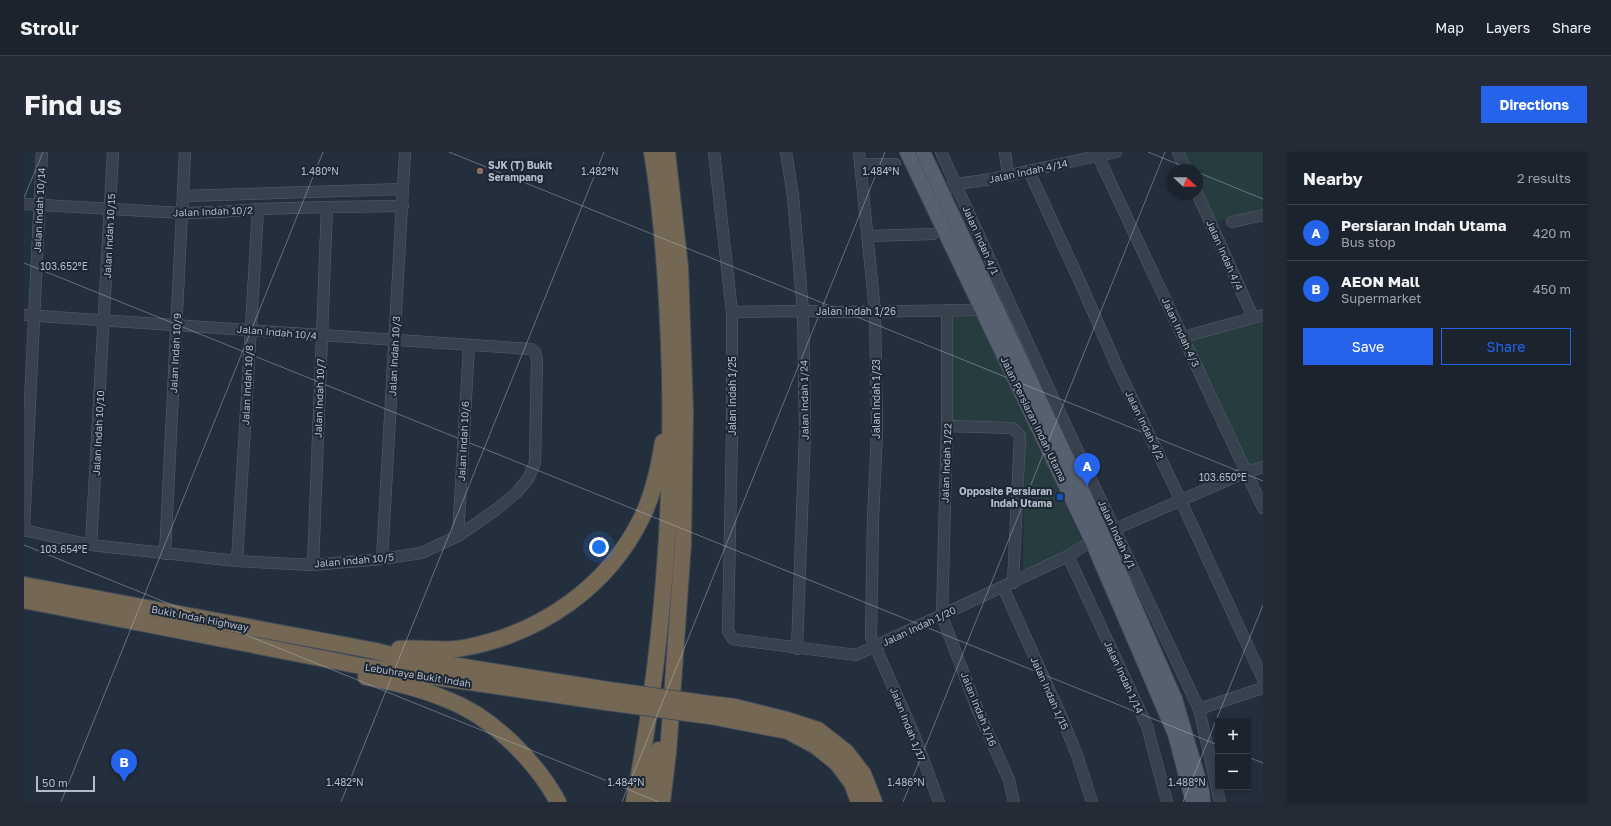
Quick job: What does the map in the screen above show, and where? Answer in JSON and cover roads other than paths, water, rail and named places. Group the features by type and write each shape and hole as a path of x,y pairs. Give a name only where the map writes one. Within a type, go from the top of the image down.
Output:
{"highway":[{"path":"634,802 653,688 661,624 670,494 671,404 665,259 652,152"},
{"path":"662,802 669,746 683,544 685,411 680,267 667,152"},
{"path":"376,651 410,648 454,650 488,643 534,625 580,595 611,565 644,514 652,494 658,470 671,404"},
{"name":"Bukit Indah Highway","path":"24,585 376,651"},
{"path":"24,600 129,621 153,631 224,649 414,688 449,700 485,720 519,748 551,790 558,802"},
{"name":"Lebuhraya Bukit Indah","path":"129,621 366,667 710,710"},
{"name":"Lebuhraya Bukit Indah","path":"376,651 395,656 607,696"},
{"path":"648,802 673,676"},
{"path":"710,710 788,731 816,746 837,763 852,783 859,802"},
{"path":"710,710 750,711 787,720 818,730 846,752 863,774 874,802"}],"main road":[{"name":"Jalan Persiaran Indah Utama","path":"907,152 981,310 1103,535 1175,734 1193,802"},
{"name":"Jalan Persiaran Indah Utama","path":"923,152 940,191 1103,535 1175,699 1204,802"}],"street":[{"name":"Jalan Indah 10/14","path":"24,529 29,315 39,205 42,152"},
{"name":"Jalan Indah 10/15","path":"105,320 113,152"},
{"name":"Jalan Indah 10/9","path":"165,554 185,152"},
{"name":"Jalan Indah 10/3","path":"382,559 405,152"},
{"name":"Jalan Indah 1/25","path":"714,152 732,312 732,433 728,631 733,639"},
{"name":"Jalan Indah 1/24","path":"786,152 792,196 803,311 805,432 797,649"},
{"name":"Jalan Indah 1/23","path":"859,152 875,312 877,432 873,519 872,638 875,647"},
{"name":"Jalan Indah 4/1","path":"941,152 957,184 1053,398 1103,535 1199,709 1220,802"},
{"name":"Jalan Indah 4/14","path":"940,191 957,184 1008,176 1112,152"},
{"path":"1178,152 1183,164"},
{"path":"1008,153 1008,176"},
{"name":"Jalan Indah 4/3","path":"1098,156 1263,508"},
{"path":"861,164 895,164"},
{"name":"Jalan Indah 4/2","path":"1029,170 1118,368 1263,679"},
{"path":"183,196 403,189"},
{"path":"300,192 300,208"},
{"name":"Jalan Indah 4/4","path":"1200,200 1258,316"},
{"name":"Jalan Indah 10/2","path":"24,204 182,213 258,209 403,206"},
{"name":"Jalan Indah 10/7","path":"313,565 327,207"},
{"name":"Jalan Indah 10/8","path":"237,561 258,209"},
{"path":"1232,222 1263,214"},
{"path":"868,236 933,234"},
{"name":"Jalan Indah 1/22","path":"942,616 947,426 947,310"},
{"name":"Jalan Indah 1/26","path":"732,312 981,310"},
{"name":"Jalan Indah 10/4","path":"29,315 531,349"},
{"path":"1183,337 1258,316"},
{"name":"Jalan Indah 10/10","path":"92,546 105,320"},
{"name":"Jalan Indah 10/6","path":"458,536 469,346"},
{"name":"Jalan Indah 10/5","path":"24,529 92,546 237,561 313,565 382,559 421,553 458,536 497,510 516,493 528,479 535,463 537,360 535,352 531,349"},
{"path":"947,426 1012,428 1017,432 1021,441 1008,585"},
{"name":"Jalan Indah 1/20","path":"733,639 797,649 856,655 1068,556 1103,535 1246,472 1263,467"},
{"name":"Jalan Indah 1/14","path":"1068,556 1146,726 1167,802"},
{"name":"Jalan Indah 1/15","path":"1008,585 1077,755 1092,802"},
{"name":"Jalan Indah 1/16","path":"942,616 976,706 1009,780 1014,802"},
{"name":"Jalan Indah 1/17","path":"875,647 913,732 939,802"},
{"path":"1199,709 1263,688"}],"place":[{"name":"SJK (T) Bukit Serampang","path":"480,171"},
{"name":"Persiaran Indah Utama","path":"1087,486"},
{"name":"Opposite Persiaran Indah Utama","path":"1060,497"},
{"name":"AEON Mall","path":"124,782"}]}
